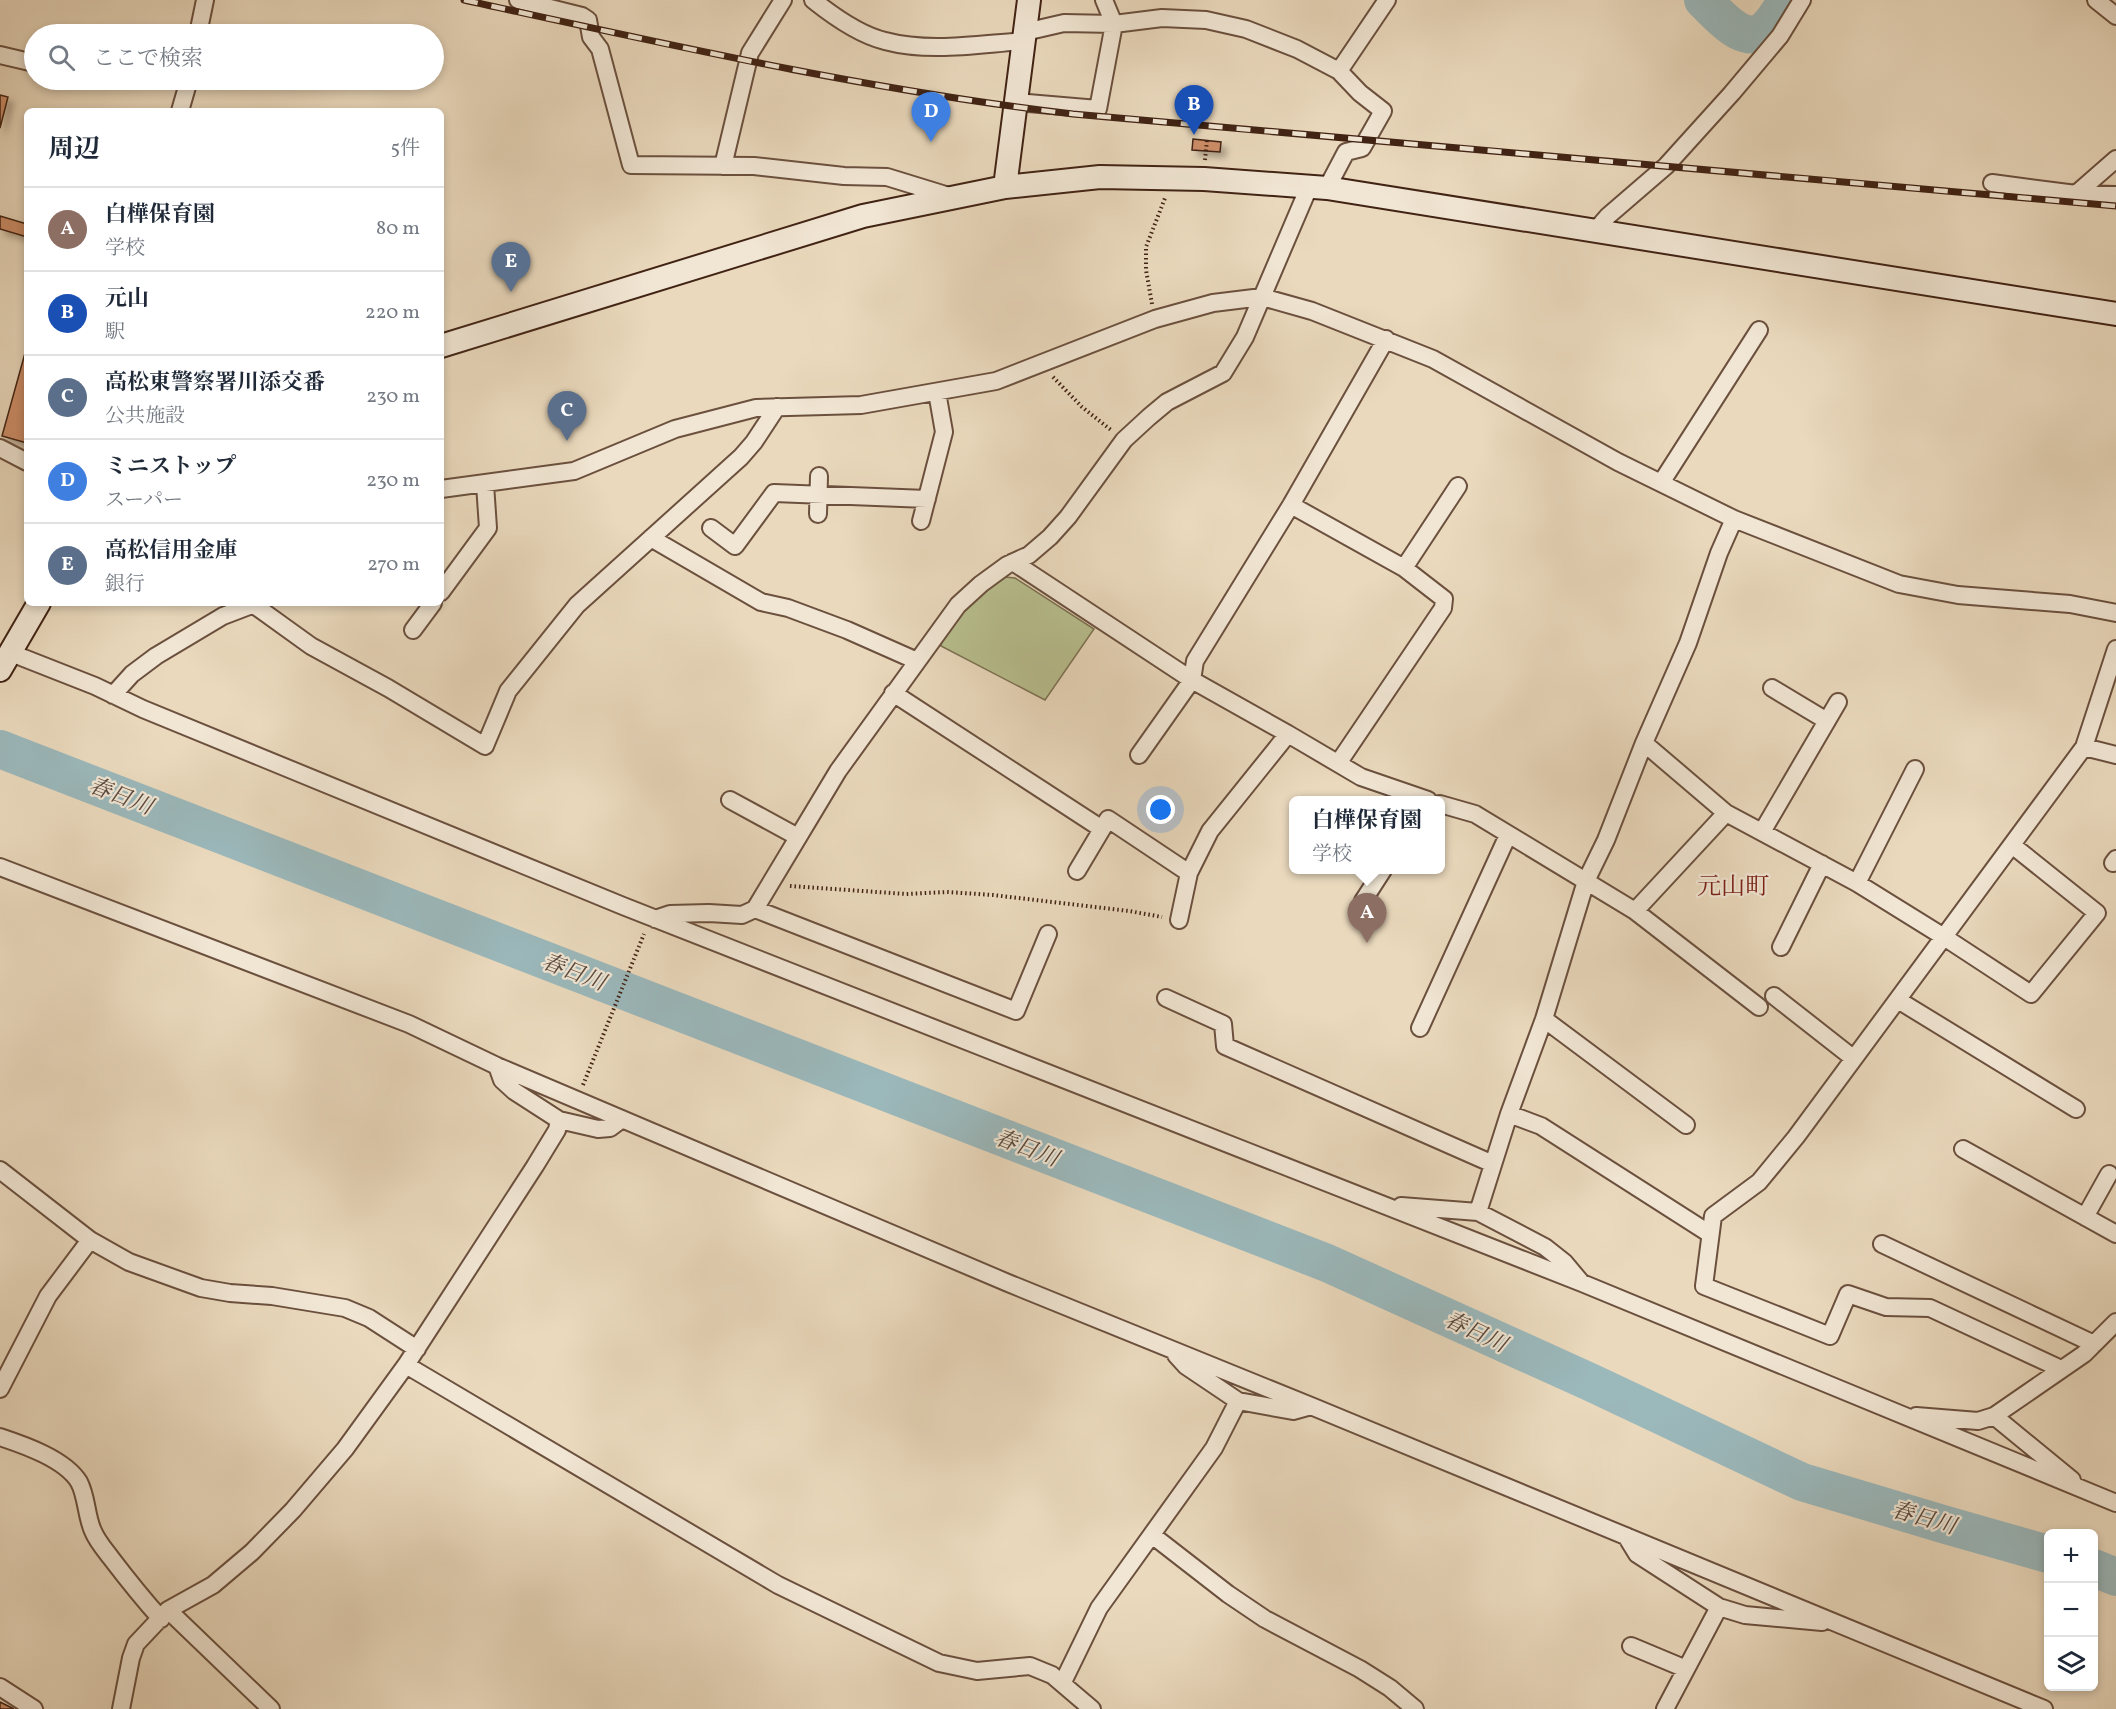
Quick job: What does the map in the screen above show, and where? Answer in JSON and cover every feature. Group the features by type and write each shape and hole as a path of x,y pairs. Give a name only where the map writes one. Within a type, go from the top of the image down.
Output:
{"street":[{"path":"200,24 205,0"},
{"path":"518,0 582,16 588,20 591,37 600,49 631,165 754,166 844,176 887,177 952,197"},
{"path":"723,166 750,53 783,0"},
{"path":"650,925 670,914 742,915 755,909 838,771 958,605 981,584 1013,562 1029,555 1068,517 1124,440 1167,402 1223,373 1245,337 1262,297 1318,187 1346,152 1362,148 1383,111 1360,93 1339,71 1297,49 1246,29 1206,20 1162,18 1114,24 1064,23 1025,37 924,47 884,41 856,28 813,0"},
{"path":"1005,188 1029,0"},
{"path":"1016,102 1098,109 1114,24 1104,0"},
{"path":"1339,71 1387,0"},
{"path":"1595,231 1608,216 1666,166 1732,93 1780,36 1802,0"},
{"path":"2096,0 2116,16"},
{"path":"0,55 24,61"},
{"path":"181,108 186,90"},
{"path":"2076,194 2116,159"},
{"path":"444,345 863,216 1005,188 1100,177 1172,177 1318,187 2116,314"},
{"path":"1992,183 2076,194 2116,195"},
{"path":"444,489 574,471 675,429 756,408 861,405 996,381 1155,319 1213,303 1262,297 1312,311 1433,359 1618,462 1734,519 1899,584 1958,595 2070,604 2116,613"},
{"path":"1661,483 1759,330"},
{"path":"1139,755 1192,680 1195,661 1291,505 1386,339"},
{"path":"921,520 944,432 937,392"},
{"path":"258,606 311,646 388,688 484,746 508,692 577,605 741,457 777,407"},
{"path":"0,448 24,460"},
{"path":"818,514 819,476"},
{"path":"444,588 488,528 485,484"},
{"path":"1404,568 1458,486"},
{"path":"711,528 735,546 774,493 927,499"},
{"path":"1291,505 1404,568 1444,599 1443,608 1339,762"},
{"path":"1478,1212 1509,1114 1544,1019 1586,881 1606,840 1644,743 1688,643 1719,553 1734,519"},
{"path":"651,538 761,602 788,608 847,630 917,661"},
{"path":"1013,562 1192,680 1370,780 1416,796"},
{"path":"37,606 4,657 113,695 650,925 1582,1283 2116,1503"},
{"path":"113,695 132,674 156,656 223,616 250,606"},
{"path":"413,630 431,606"},
{"path":"2061,1369 1930,1308 1886,1307 1848,1294 1830,1336 1704,1286 1713,1216 1759,1182 1796,1137 2084,747 2116,649"},
{"path":"1772,688 1827,721"},
{"path":"893,693 1102,829"},
{"path":"1762,832 1838,702"},
{"path":"1179,920 1189,873 1210,831 1288,734"},
{"path":"1644,743 1726,813 1857,883 2031,994 2097,913 2012,845"},
{"path":"2084,747 2116,756"},
{"path":"1857,883 1916,769"},
{"path":"730,800 798,837"},
{"path":"1445,805 1475,814 1635,911 1759,1007"},
{"path":"1635,911 1726,813"},
{"path":"1077,872 1108,819 1189,873"},
{"path":"1420,1028 1508,835"},
{"path":"1781,947 1822,864"},
{"path":"0,867 409,1024 497,1066 1008,1283 2044,1709"},
{"path":"1362,901 1380,874"},
{"path":"755,909 1016,1011 1048,934"},
{"path":"1774,996 1853,1058"},
{"path":"1166,998 1223,1024 1225,1046 1493,1164"},
{"path":"1898,1000 2076,1109"},
{"path":"1544,1019 1686,1125"},
{"path":"497,1066 502,1080 514,1091 559,1120 598,1129 610,1128 622,1119"},
{"path":"1509,1114 1540,1126 1710,1234"},
{"path":"121,1709 136,1644 164,1614 213,1585 252,1552 293,1510 345,1449 417,1349 535,1166 557,1130 559,1120"},
{"path":"1963,1149 2116,1234"},
{"path":"0,1170 90,1240 129,1262 201,1288 272,1296 345,1308 369,1318 417,1349"},
{"path":"2085,1216 2109,1174"},
{"path":"1382,1205 1478,1212 1545,1247 1563,1262 1582,1283"},
{"path":"0,1389 48,1296 90,1240"},
{"path":"1882,1245 2094,1344"},
{"path":"1899,1415 1978,1421 1994,1416 2084,1354 2116,1322"},
{"path":"1171,1349 1186,1366 1238,1401 1293,1411 1311,1406"},
{"path":"406,1365 789,1590 939,1663 978,1671 1030,1666 1052,1675 1092,1709"},
{"path":"1063,1683 1099,1608 1214,1448 1238,1401"},
{"path":"1994,1416 2085,1490"},
{"path":"0,1437 19,1443 66,1468 78,1482 85,1498 93,1532 135,1589 271,1709"},
{"path":"1152,1534 1228,1594 1265,1619 1360,1669 1390,1688 1415,1709"},
{"path":"1626,1536 1637,1554 1719,1606 1745,1615 1838,1624"},
{"path":"1665,1709 1719,1606"},
{"path":"1631,1646 1686,1669"},
{"path":"0,1687 34,1709"}],"path":[{"path":"1206,140 1206,151"},
{"path":"1155,319 1146,270 1146,247 1172,177"},
{"path":"1044,364 1082,407 1124,440"},
{"path":"769,885 906,894 947,892 993,895 1129,911 1179,920"},
{"path":"582,1086 650,925"}],"green space":[{"path":"1005,577 1015,578 1094,629 1045,700 941,646 948,628 966,606 987,587"}],"building":[{"path":"0,95 8,97 0,128"},
{"path":"1193,139 1221,142 1220,152 1192,150"},
{"path":"0,216 24,223 24,236 0,229"},
{"path":"24,357 24,442 2,436"},
{"path":"0,1702 14,1709 0,1709"}],"waterway":[{"path":"1703,0 1733,28 1751,35 1760,33 1768,27 1787,0"},
{"name":"春日川","path":"0,749 1327,1263 1590,1382 1802,1482 2044,1553"},
{"name":"春日川","path":"2098,1570 2116,1577"}],"railway":[{"path":"464,0 843,79 1073,114 2116,206"}],"place":[{"name":"元山","path":"1194,135"},
{"name":"ミニストップ","path":"931,142"},
{"name":"高松信用金庫","path":"511,292"},
{"name":"高松東警察署川添交番","path":"567,441"},
{"name":"白樺保育園","path":"1367,943"}],"district":[{"name":"元山町","path":"1733,886"}]}
